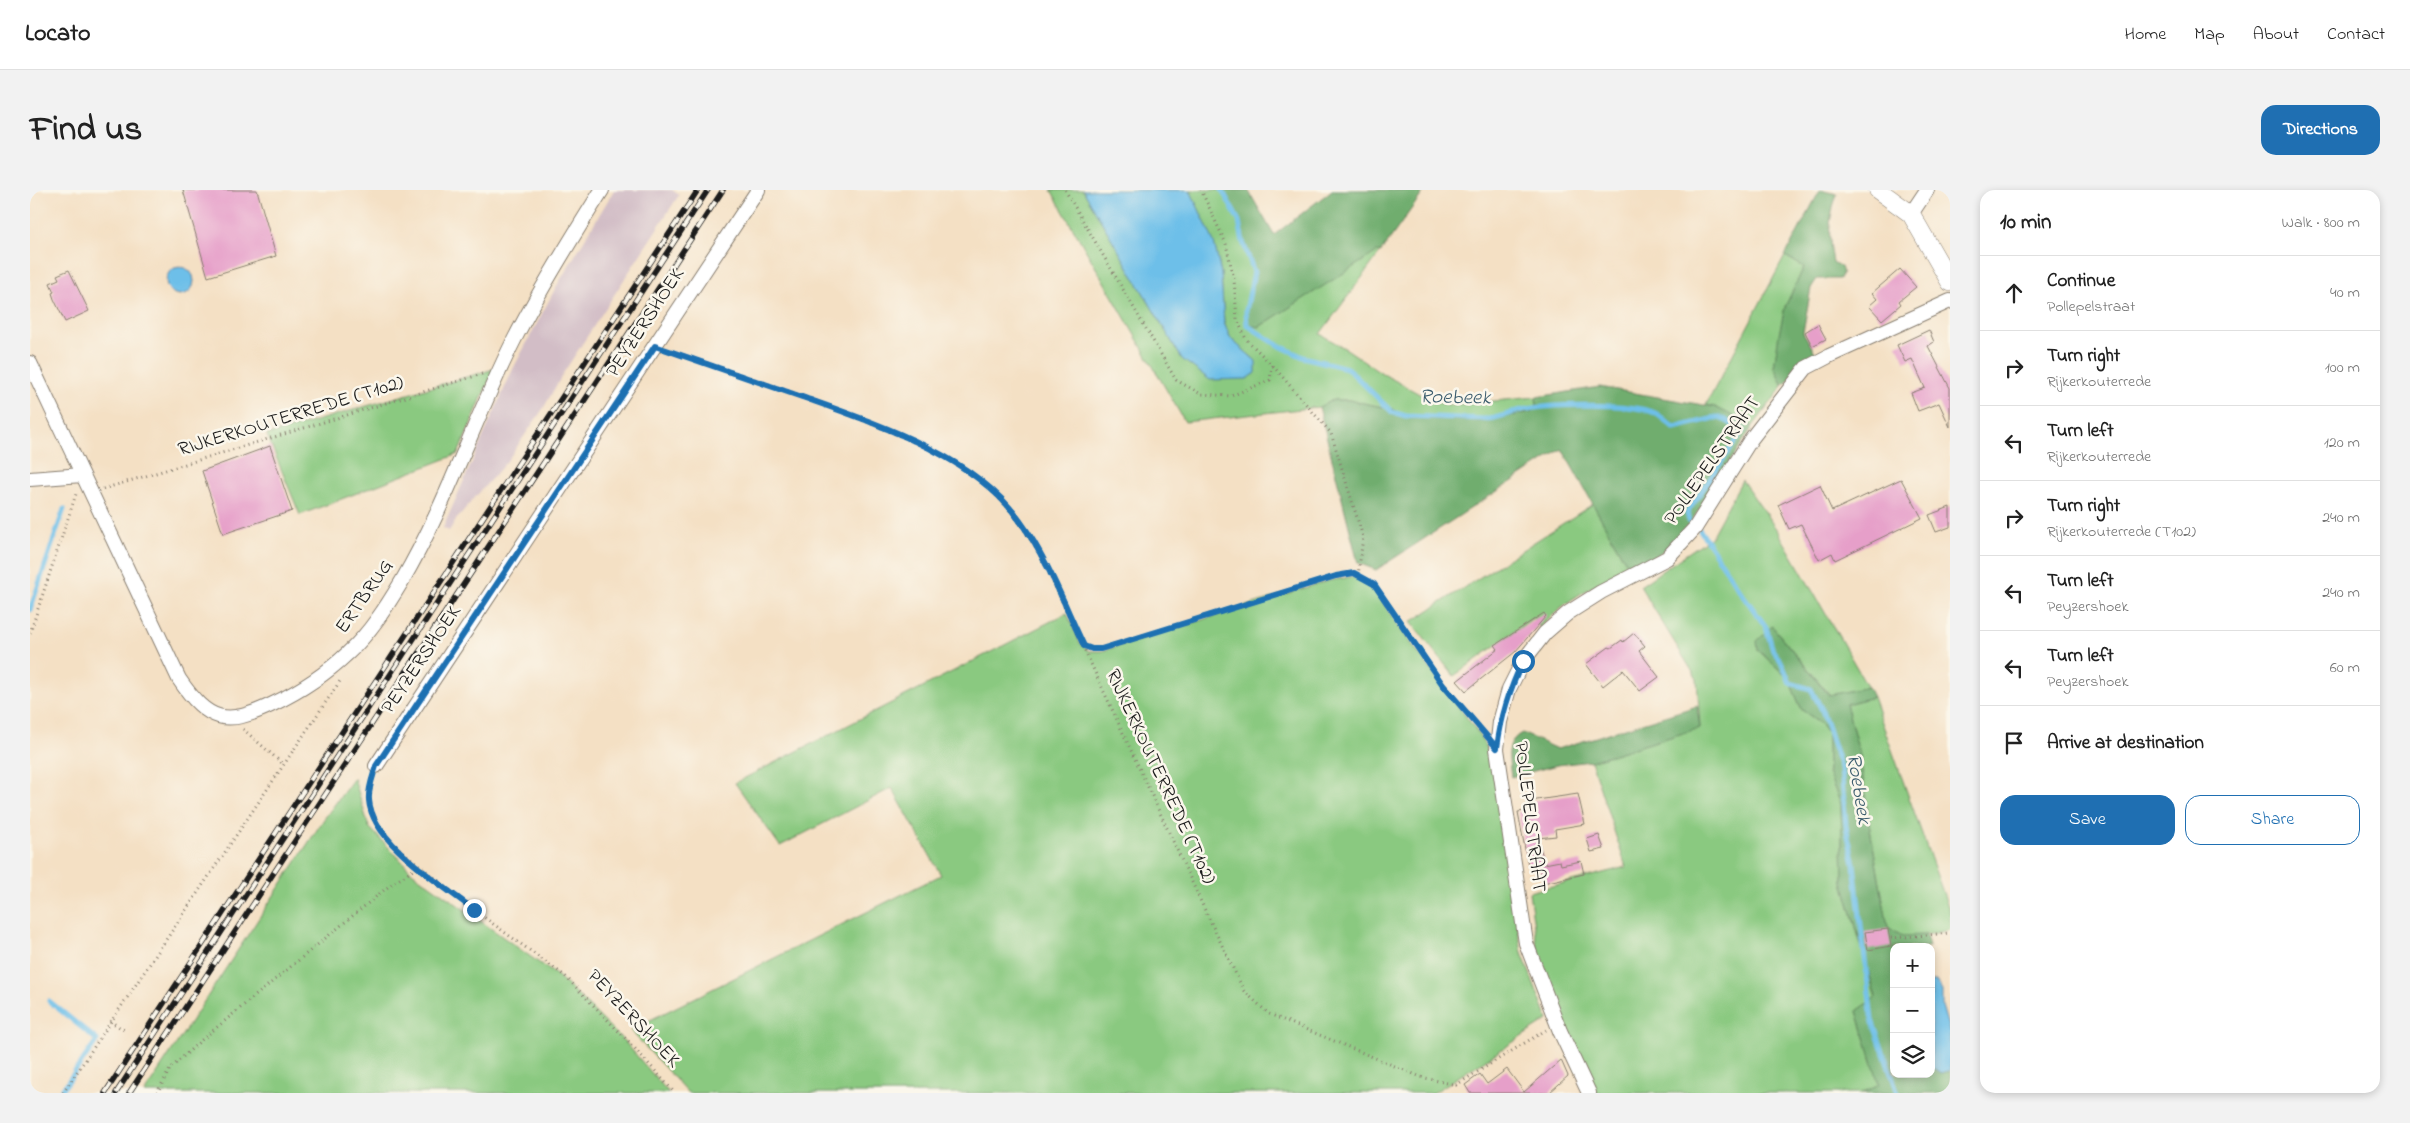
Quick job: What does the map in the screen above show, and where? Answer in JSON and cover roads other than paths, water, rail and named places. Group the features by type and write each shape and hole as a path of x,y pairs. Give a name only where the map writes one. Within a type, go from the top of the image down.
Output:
{"street":[{"name":"ERTBRUG","path":"82,475 179,679 201,707 220,718 230,718 250,714 286,698 323,674 349,653 377,620 411,567 441,507 500,369 530,309 602,190"},
{"name":"PEYZERSHOEK","path":"376,766 758,190"},
{"path":"1878,190 1911,214 1950,282"},
{"path":"1911,214 1927,190"},
{"name":"POLLEPELSTRAAT","path":"1589,1093 1558,1024 1526,943 1497,748 1500,722 1509,690 1523,661 1544,633 1568,613 1601,592 1667,558 1695,528 1751,439 1806,368 1950,301"},
{"path":"30,363 82,475 30,479"}],"water":[{"path":"1083,190 1190,190 1214,242 1221,273 1224,323 1231,339 1256,361 1256,373 1247,379 1210,380 1182,359"},
{"path":"180,267 190,271 194,281 190,291 180,295 170,291 166,281 170,271"},
{"path":"1935,981 1942,991 1942,1006 1950,1033 1950,1070 1942,1073 1935,1069"}],"waterway":[{"name":"Roebeek","path":"1222,190 1239,221 1243,242 1254,272 1246,311 1247,325 1276,344 1303,357 1347,368 1392,412 1406,416 1489,419 1518,411 1547,407 1608,406 1643,409 1655,413 1674,428 1719,417 1743,430 1687,513 1689,521"},
{"path":"30,610 64,509"},
{"name":"Roebeek","path":"1700,530 1766,627 1773,651 1781,661 1790,683 1811,689 1822,710 1841,768 1846,826 1854,864 1872,1020 1898,1093"},
{"path":"49,1001 97,1040 60,1093"}],"railway":[{"path":"105,1093 698,190"},
{"path":"116,1093 708,190"},
{"path":"129,1093 723,190"}]}
